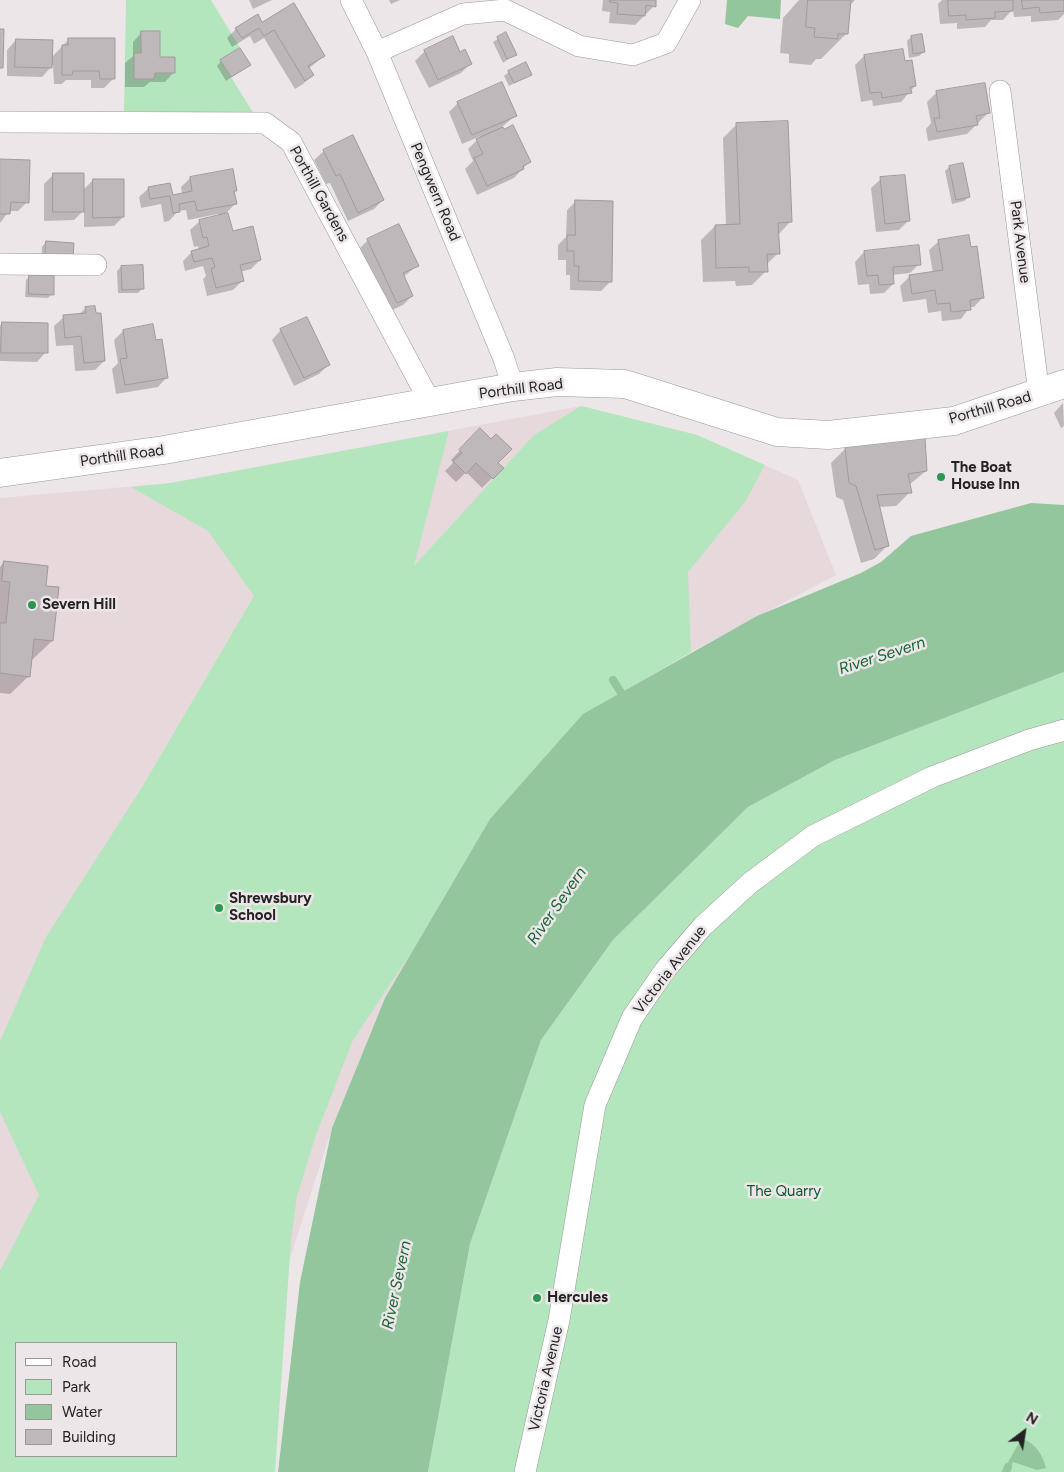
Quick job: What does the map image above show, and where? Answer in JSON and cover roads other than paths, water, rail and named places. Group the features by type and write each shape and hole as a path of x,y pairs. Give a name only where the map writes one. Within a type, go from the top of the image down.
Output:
{"street":[{"name":"Pengwern Road","path":"351,0 377,52 504,359 513,387"},
{"path":"377,52 463,14 505,10 580,46 633,55 666,43 690,0"},
{"name":"Park Avenue","path":"1000,91 1039,394"},
{"name":"Porthill Gardens","path":"0,122 265,123 291,142 430,402"},
{"path":"0,264 96,265"},
{"name":"Porthill Road","path":"0,473 164,450 513,387 557,382 624,384 777,432 810,435 954,421 1039,394 1064,384"},
{"name":"Victoria Avenue","path":"525,1472 559,1320 595,1105 632,1018 665,970 703,926 750,883 814,836 932,777 1029,740 1064,730"}],"water":[{"path":"727,0 781,0 780,19 748,16 738,28 725,24"},
{"name":"River Severn","path":"1031,503 1064,505 1064,672 835,760 748,807 613,940 541,1040 470,1244 428,1472 278,1472 300,1282 332,1128 385,998 490,819 583,714 757,616 861,573 881,562 911,536"},
{"path":"1021,1439 1026,1440 1037,1449 1043,1458 1046,1468 1037,1470 1013,1462 1010,1468 1006,1466"}],"waterway":[{"path":"613,680 625,699"},
{"path":"1006,1472 1008,1467"}],"place":[{"name":"The Boat House Inn","path":"941,477"},
{"name":"Severn Hill","path":"32,605"},
{"name":"Shrewsbury School","path":"219,908"},
{"name":"Hercules","path":"537,1298"}],"park label":[{"name":"The Quarry","path":"784,1192"}]}
